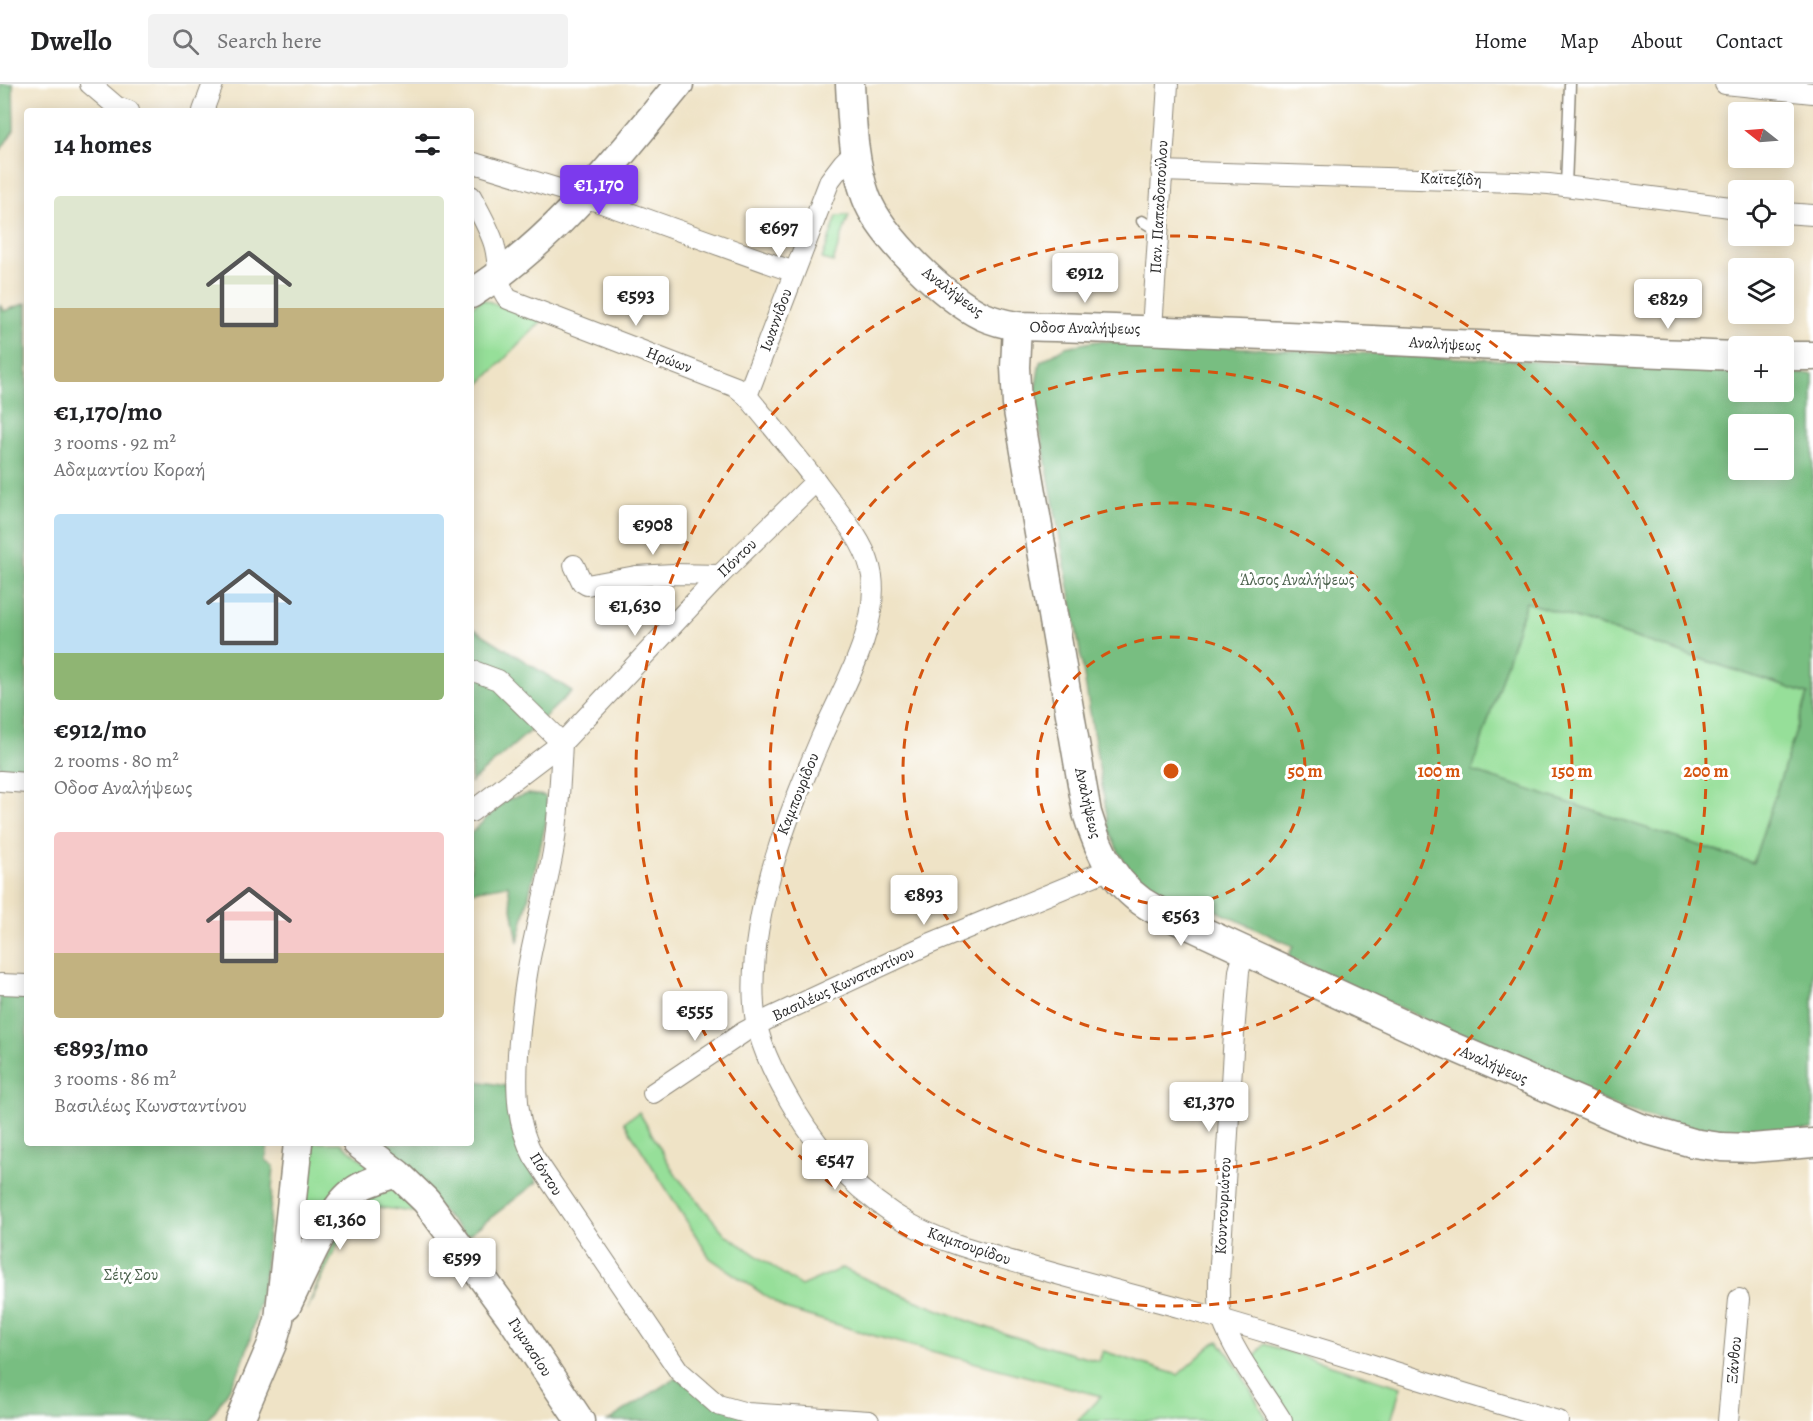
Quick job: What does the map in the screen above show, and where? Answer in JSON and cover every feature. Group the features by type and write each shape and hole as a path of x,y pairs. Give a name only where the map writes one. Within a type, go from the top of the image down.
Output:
{"street":[{"path":"90,84 120,108"},
{"path":"204,108 213,84"},
{"path":"474,292 498,277 540,243 585,197 680,84"},
{"name":"Αναλήψεως","path":"850,84 855,151 861,181 870,207 884,228 936,283 975,312 991,320 1017,326 1015,367 1017,405 1088,813 1096,841 1110,869 1131,894 1147,906 1444,1043 1596,1110 1650,1131 1693,1143 1738,1148 1813,1143"},
{"name":"Παν. Παπαδοπούλου","path":"1152,329 1150,225 1161,171 1168,84"},
{"path":"1725,84 1813,93"},
{"name":"Ιωαννίδου","path":"747,396 830,180 855,151"},
{"path":"474,163 585,197 794,272"},
{"name":"Καϊτεζίδη","path":"1161,171 1471,180 1566,186 1728,207"},
{"path":"474,202 494,245 498,277"},
{"path":"1794,214 1813,215"},
{"name":"Ηρώων","path":"498,277 501,291 508,299 736,387 747,396 816,481"},
{"name":"Οδοσ Αναλήψεως","path":"1017,326 1152,329"},
{"name":"Αναλήψεως","path":"1152,329 1518,348 1728,356"},
{"path":"1794,356 1813,356"},
{"name":"Πόντου","path":"474,811 562,743 720,575 816,481"},
{"name":"Καμπουρίδου","path":"816,481 864,550 872,572 873,601 871,616 861,646 803,780 774,859 756,944 753,997 757,1025 783,1088 819,1146 852,1180 907,1222 958,1246 1222,1319 1461,1394 1558,1421"},
{"path":"574,565 582,582 587,585 636,576 720,575"},
{"path":"474,671 498,680 562,743"},
{"name":"Πόντου","path":"562,743 560,798 555,834 528,967 521,1024 517,1100 522,1128 529,1149 679,1371 718,1405 747,1413 869,1421"},
{"path":"0,781 24,783"},
{"name":"Βασιλέως Κωνσταντίνου","path":"653,1092 757,1025 929,944 1110,869"},
{"name":"Κουντουριώτου","path":"1222,1319 1219,1281 1226,1157 1239,971 1245,950"},
{"path":"0,984 24,985"},
{"path":"241,1421 272,1344 279,1320 298,1146"},
{"name":"Γυμνασίου","path":"361,1146 396,1173 426,1201 454,1237 580,1421"},
{"path":"279,1320 332,1217 342,1203 351,1193 366,1184 396,1173"},
{"name":"Ξάνθου","path":"1728,1421 1739,1299"},
{"path":"1222,1319 1247,1367 1282,1421"}],"lane":[{"path":"1566,186 1570,84"}],"green space":[{"path":"0,84 13,84 14,130 0,151"},
{"path":"849,215 833,262 822,259 837,216"},
{"path":"482,299 542,321 474,390 474,305"},
{"path":"24,304 24,769 0,767 0,305 4,311"},
{"name":"Άλσος Αναλήψεως","path":"1097,341 1728,371 1728,402 1794,402 1794,373 1813,374 1813,1129 1758,1134 1693,1130 1617,1107 1288,957 1293,946 1178,893 1159,904 1129,869 1109,828 1073,609 1034,397 1040,362 1065,347","holes":["1526,602 1808,694 1753,863 1472,771"]},
{"path":"1526,602 1808,694 1753,863 1471,771"},
{"path":"474,629 572,691 474,779"},
{"path":"528,794 545,796 549,809 518,942 508,885 474,891 474,830 506,800"},
{"name":"Σέιχ Σου","path":"0,992 24,993 24,1146 268,1146 266,1160 274,1166 264,1281 252,1333 242,1364 231,1386 208,1421 0,1421"},
{"path":"474,1081 506,1086 513,1131 537,1182 467,1236 377,1146 474,1146"},
{"path":"639,1112 675,1174 725,1234 801,1286 842,1268 936,1309 1033,1343 1099,1361 1103,1351 1178,1375 1219,1341 1235,1363 1267,1419 1263,1421 1077,1421 1101,1396 882,1338 785,1309 710,1258 624,1122"},
{"path":"309,1146 345,1146 367,1164 367,1168 298,1247"},
{"path":"392,1190 401,1191 422,1211 412,1212 371,1206 347,1224 307,1310 346,1211 352,1202"},
{"path":"1264,1344 1401,1387 1391,1421 1292,1421 1254,1358"},
{"path":"675,1378 756,1421 608,1421"}]}
